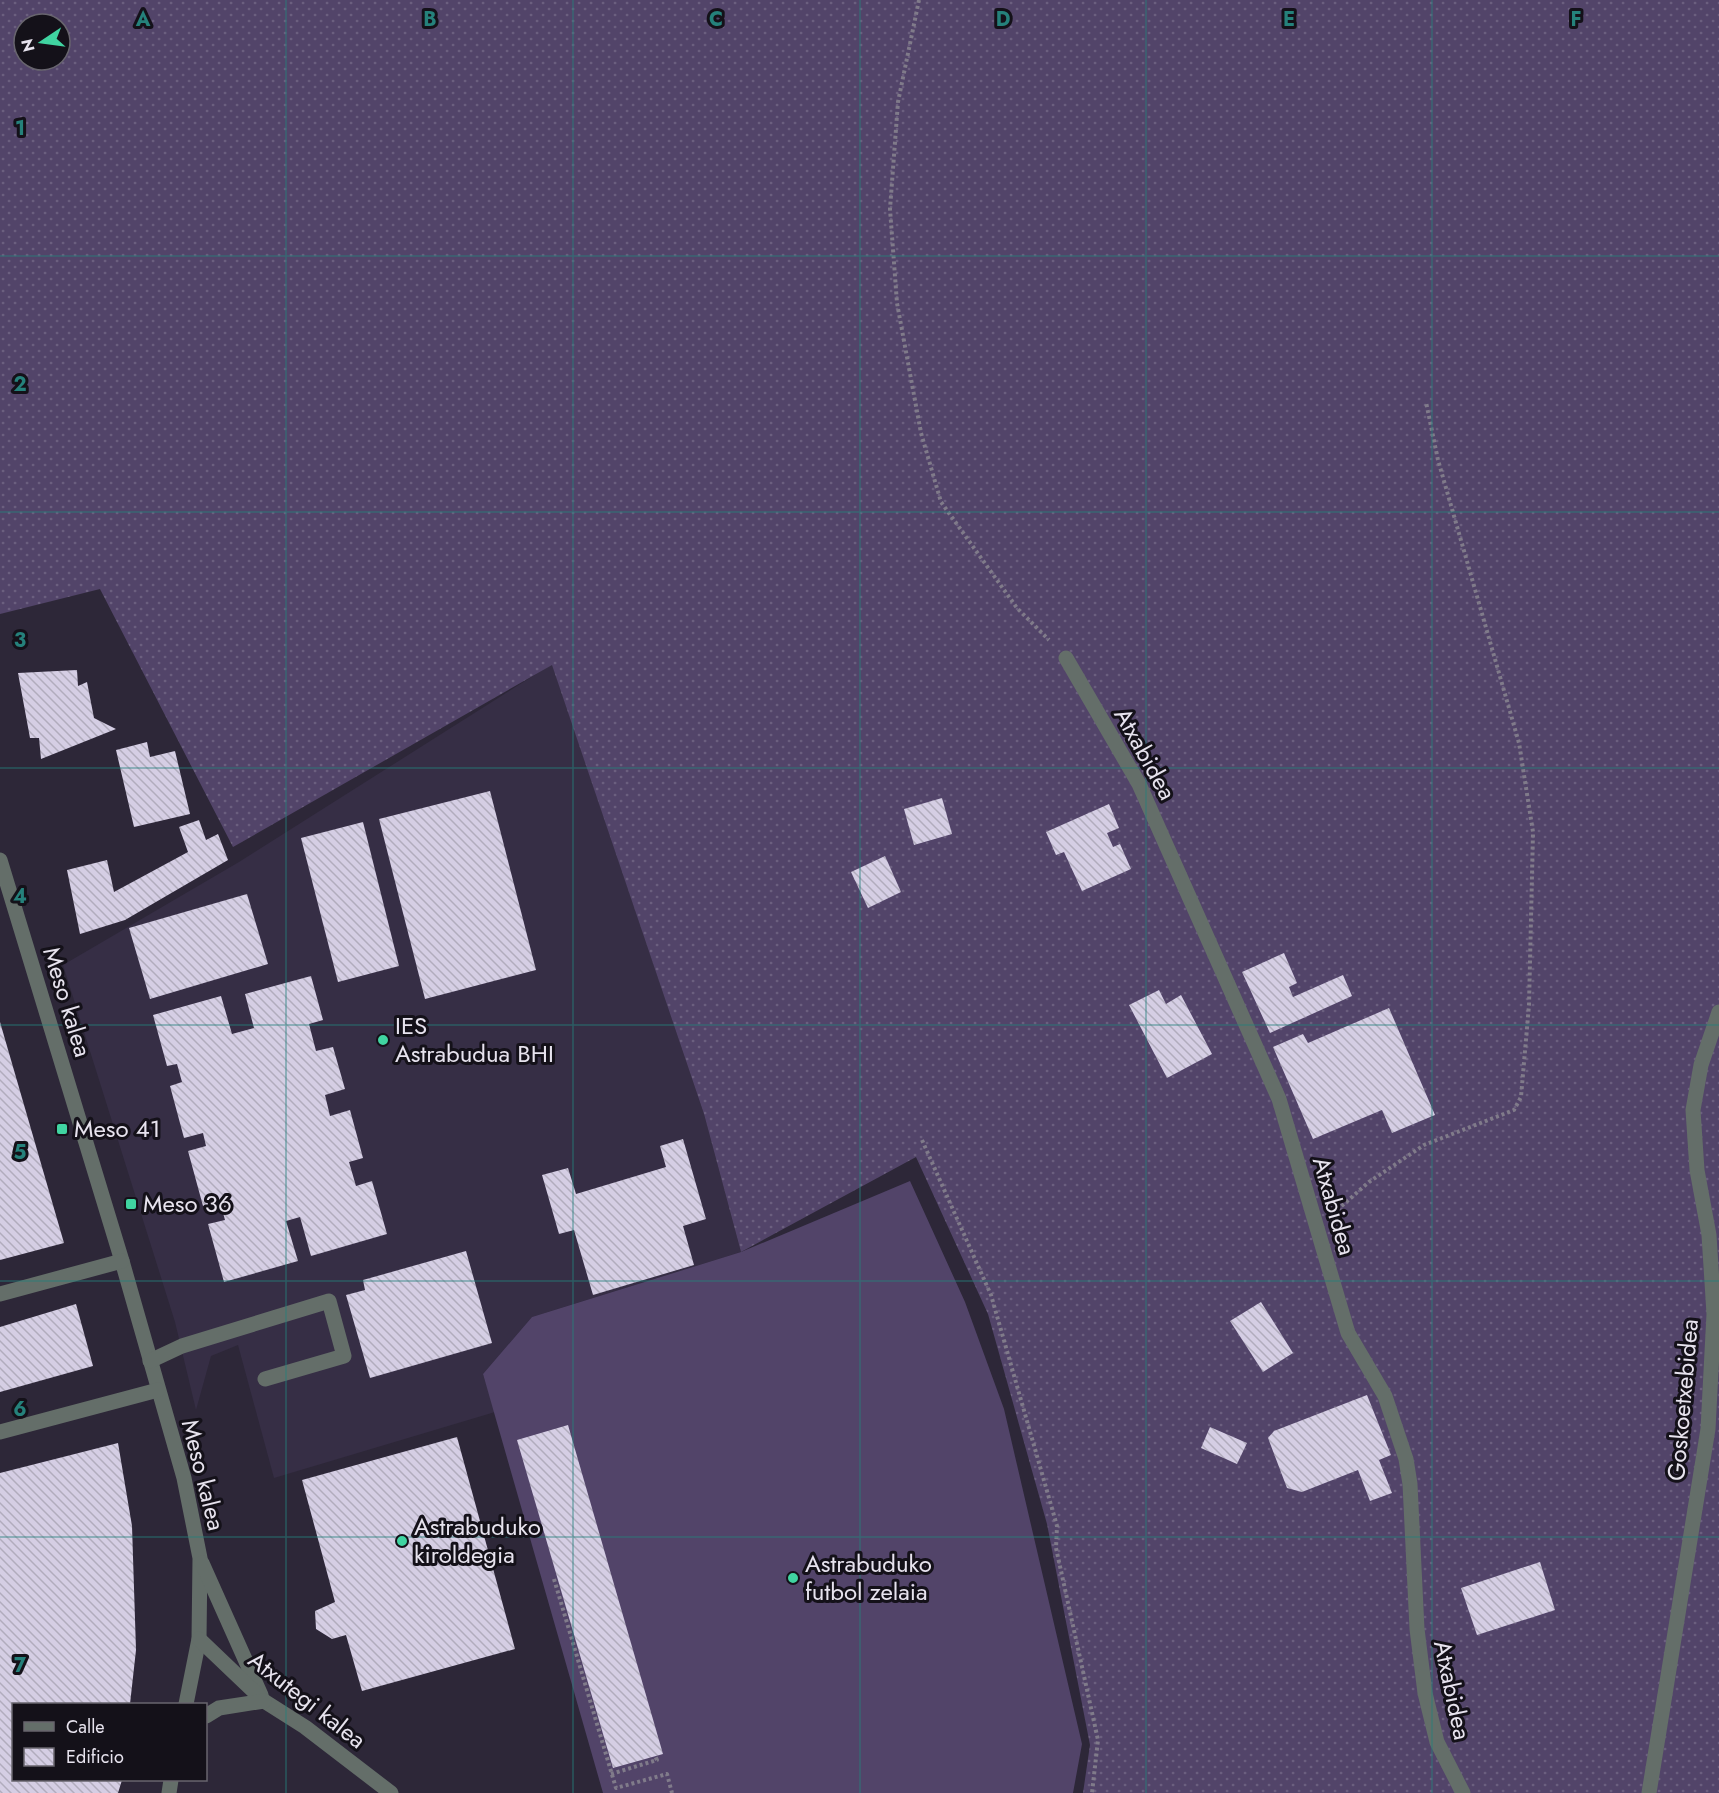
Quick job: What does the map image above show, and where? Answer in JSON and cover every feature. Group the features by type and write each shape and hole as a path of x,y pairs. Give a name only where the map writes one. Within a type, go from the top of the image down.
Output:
{"street":[{"name":"Atxabidea","path":"1066,658 1139,784 1279,1099 1318,1226 1318,1240 1348,1333 1385,1396 1406,1459 1410,1484 1417,1629 1425,1693 1437,1742 1462,1793"},
{"name":"Meso kalea","path":"0,864 122,1261 184,1478 200,1558 199,1639 186,1703"},
{"name":"Goskoetxebidea","path":"1649,1793 1708,1429 1714,1314 1709,1235 1697,1170 1693,1110 1701,1065 1719,1012"},
{"path":"0,1294 122,1261"},
{"path":"150,1360 182,1346 329,1301 344,1356 265,1379"},
{"path":"0,1432 158,1390"},
{"path":"200,1558 264,1701 219,1708 207,1715"},
{"name":"Atxutegi kalea","path":"199,1639 264,1701 305,1726 391,1793"}],"path":[{"path":"919,0 898,102 890,208 897,303 921,433 941,502 1017,608 1066,658"},
{"path":"1318,1226 1370,1182 1424,1145 1514,1110 1521,1097 1529,1005 1533,832 1519,743 1438,460 1426,402"},
{"path":"922,1140 991,1295 1057,1526 1056,1548 1098,1740 1092,1793"},
{"path":"554,1579 616,1788 667,1774 672,1793"},
{"path":"611,1774 657,1760 655,1756"}],"shaded area":[{"path":"0,0 1719,0 1719,1793 1083,1793 1090,1745 1047,1524 988,1314 916,1157 741,1252 704,1114 552,665 233,847 100,589 0,614"},
{"name":"IES Astrabudua BHI","path":"552,664 704,1114 741,1252 532,1317 483,1374 495,1412 274,1478 238,1345 211,1356 196,1410 175,1322 63,965 239,862"},
{"name":"Astrabuduko futbol zelaia","path":"910,1181 965,1302 1004,1409 1082,1744 1073,1793 603,1793 483,1374 532,1317 741,1252"}],"building":[{"path":"77,670 78,686 87,682 94,718 116,729 41,759 39,738 30,738 18,673"},
{"path":"147,742 150,757 175,751 190,814 134,827 116,750"},
{"path":"490,791 536,970 425,999 379,819"},
{"path":"942,798 952,834 914,845 904,809"},
{"path":"1109,804 1119,828 1107,833 1113,847 1120,844 1131,869 1082,891 1064,852 1056,855 1046,832"},
{"path":"199,820 206,840 218,834 228,860 125,920 80,934 67,870 107,860 114,892 188,852 179,827"},
{"path":"363,822 399,966 338,982 301,838"},
{"path":"885,856 901,892 868,908 851,872"},
{"path":"247,894 268,964 150,999 129,928"},
{"path":"1284,953 1297,983 1289,987 1293,997 1343,975 1352,996 1270,1033 1242,972"},
{"path":"311,976 323,1020 309,1024 316,1051 333,1047 345,1089 325,1095 330,1116 350,1110 363,1158 349,1162 356,1186 372,1181 387,1234 311,1256 300,1217 286,1221 298,1261 224,1282 208,1224 225,1220 220,1202 203,1206 188,1151 206,1146 203,1133 184,1138 170,1086 182,1082 177,1064 167,1066 153,1015 221,996 232,1034 254,1028 245,994"},
{"path":"1159,990 1166,1004 1181,995 1212,1054 1167,1078 1129,1005"},
{"path":"1389,1008 1435,1115 1392,1133 1382,1110 1313,1139 1273,1047 1303,1034 1308,1043"},
{"path":"0,1022 64,1243 0,1260"},
{"path":"683,1139 706,1219 683,1226 694,1265 593,1295 574,1230 559,1234 542,1175 568,1168 576,1194 666,1167 660,1146"},
{"path":"466,1251 492,1343 370,1378 346,1295 365,1290 363,1280"},
{"path":"1261,1302 1293,1353 1263,1372 1230,1321"},
{"path":"76,1304 93,1366 0,1392 0,1327"},
{"path":"1367,1395 1391,1455 1379,1460 1392,1493 1370,1501 1358,1470 1302,1492 1287,1488 1268,1438 1274,1431"},
{"path":"568,1425 663,1754 613,1768 517,1440"},
{"path":"1210,1427 1247,1443 1237,1464 1201,1448"},
{"name":"Astrabuduko kiroldegia","path":"457,1437 515,1649 362,1691 346,1635 332,1639 316,1629 315,1611 335,1602 302,1480"},
{"path":"118,1443 132,1526 136,1650 130,1703 12,1703 12,1781 122,1781 118,1793 0,1793 0,1473"},
{"path":"1540,1562 1555,1610 1477,1635 1461,1588"}],"place":[{"name":"IES Astrabudua BHI","path":"383,1040"},
{"name":"Meso 41","path":"62,1129"},
{"name":"Meso 36","path":"131,1204"},
{"name":"Astrabuduko kiroldegia","path":"402,1541"},
{"name":"Astrabuduko futbol zelaia","path":"793,1578"}]}
